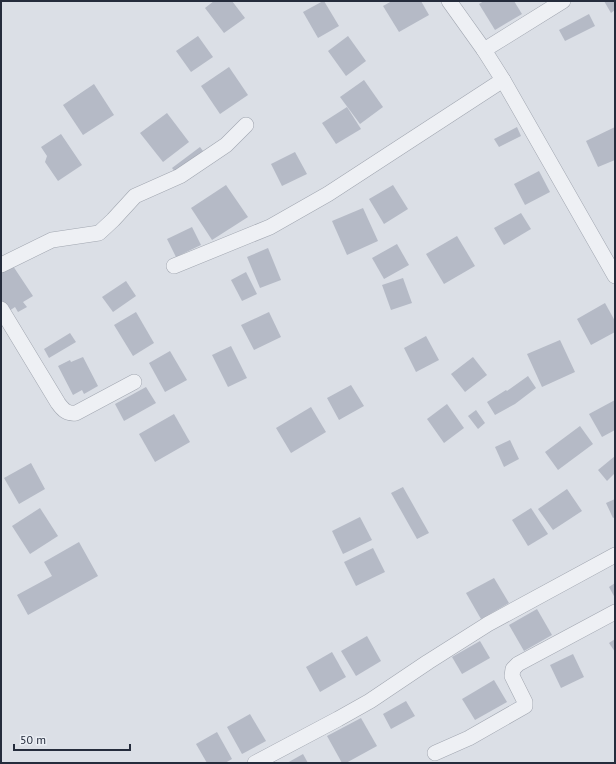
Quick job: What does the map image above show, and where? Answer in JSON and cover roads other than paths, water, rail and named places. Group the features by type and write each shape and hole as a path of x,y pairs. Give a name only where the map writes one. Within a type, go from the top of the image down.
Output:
{"street":[{"path":"449,1 484,50 503,80 615,276"},
{"path":"484,50 562,1"},
{"path":"174,266 270,227 281,221 328,194 503,80"},
{"path":"1,265 52,240 98,233 113,220 135,196 180,176 226,145 246,125"},
{"path":"1,310 58,403 66,412 76,413 134,382"},
{"path":"256,763 370,701 488,624 615,555"},
{"path":"436,753 469,738 525,706 525,702 512,676 513,669 518,664 615,612"}]}
